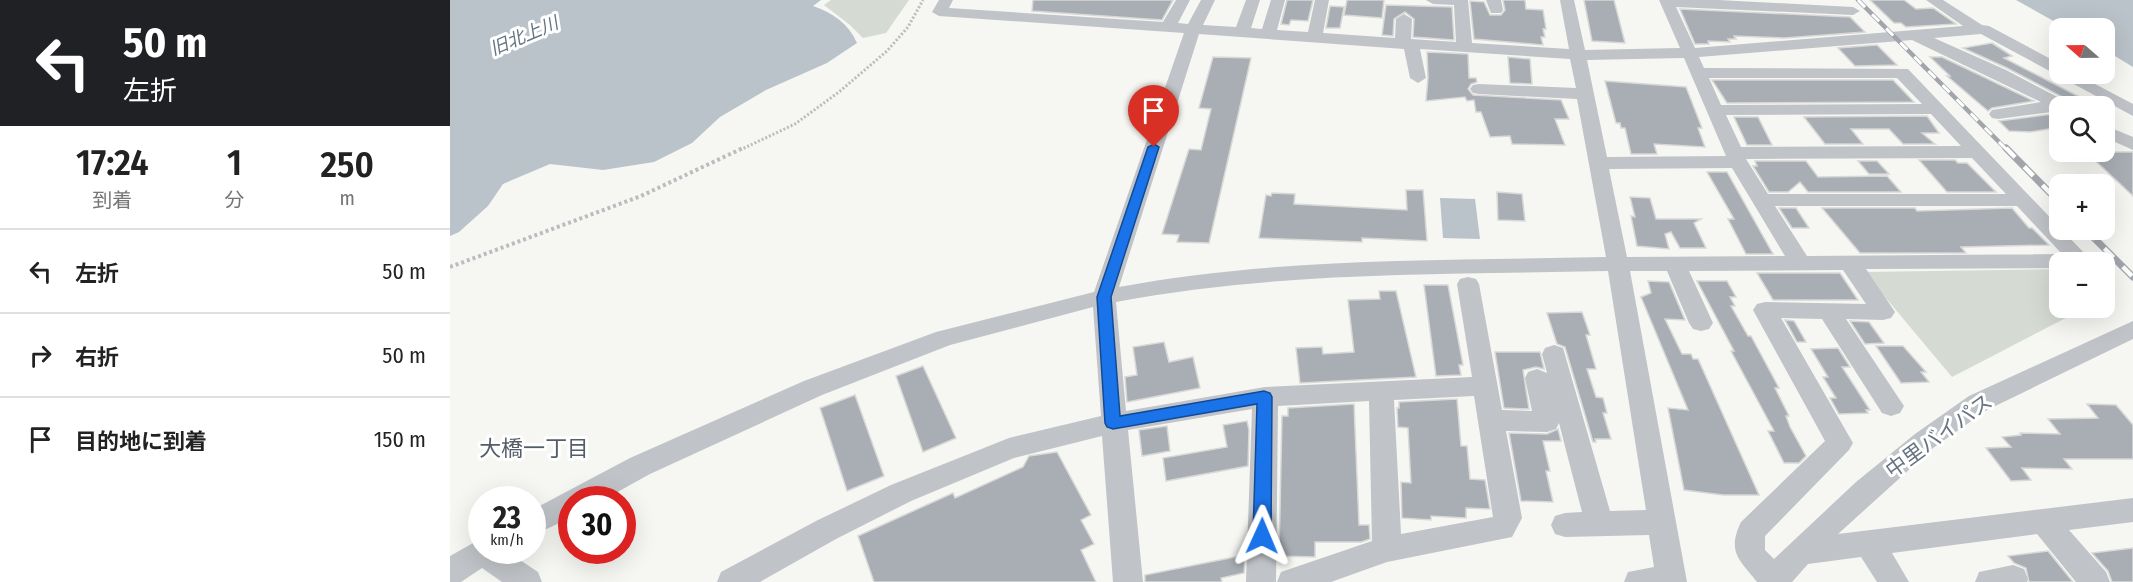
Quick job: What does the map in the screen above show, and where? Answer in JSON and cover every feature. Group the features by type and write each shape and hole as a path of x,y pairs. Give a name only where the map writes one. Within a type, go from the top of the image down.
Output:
{"street":[{"path":"946,0 939,12 1578,56 1644,63 1689,53 1978,29 1988,30 2049,65"},
{"path":"1034,18 1047,0"},
{"path":"1168,27 1183,0"},
{"path":"1128,582 1104,297 1192,29 1208,0"},
{"path":"1242,33 1253,0"},
{"path":"1268,34 1278,0"},
{"path":"1314,38 1322,0"},
{"path":"1433,0 1461,1 1464,48"},
{"path":"1567,0 1618,264 1672,581 1639,582"},
{"path":"1933,0 1978,29"},
{"path":"1800,264 1735,157 1667,1 1849,5 1881,36"},
{"path":"1404,19 1407,44 1418,78"},
{"path":"1774,30 1790,44"},
{"path":"1911,34 2000,74 2049,101"},
{"path":"603,486 640,466 823,384 944,338 1104,297 1168,285 1287,272 1618,264 2074,261 2075,255 1902,73 1700,73"},
{"path":"1551,81 1584,88"},
{"path":"2083,84 2133,111"},
{"path":"1479,89 1509,98 1584,88"},
{"path":"1998,114 2049,107"},
{"path":"1714,110 1936,109"},
{"path":"2115,135 2133,144"},
{"path":"1597,164 1735,157 1976,152"},
{"path":"1762,200 2024,200"},
{"path":"1774,580 1753,559 1748,546 1751,531 1840,442 1765,310 1883,312 1850,263"},
{"path":"1675,264 1701,323"},
{"path":"1292,582 1387,549 1502,528 1506,524 1508,518 1468,284"},
{"path":"1829,311 1891,406"},
{"name":"中里バイパス","path":"1774,580 1800,552 1866,490 1924,441 1978,403 2127,331"},
{"path":"1554,354 1599,524"},
{"path":"1492,420 1547,422 1537,378"},
{"path":"732,582 825,530 923,484 1009,448 1113,423 1264,397 1486,386"},
{"path":"1381,390 1387,549"},
{"path":"1261,582 1264,397"},
{"path":"1800,552 2133,510"},
{"path":"1565,525 1662,522"},
{"path":"2044,522 2095,582"},
{"path":"1869,544 1894,582"},
{"path":"450,572 468,561"},
{"path":"502,564 527,582"}],"path":[{"path":"450,267 641,196 795,124 839,92 887,51 908,27 923,0"}],"shaded area":[{"path":"831,0 909,0 886,33 863,38 824,5"},
{"path":"2049,269 2049,318 2066,318 1952,377 1864,272"}],"water":[{"name":"旧北上川","path":"450,0 821,0 813,6 840,20 850,30 857,43 827,63 766,90 720,117 692,143 654,162 603,170 550,164 503,184 488,206 459,232 450,236"},
{"path":"2016,0 2133,0 2133,67 2115,56 2115,18 2049,18"},
{"path":"1440,198 1475,199 1480,239 1443,238"}],"building":[{"path":"1033,0 1173,0 1162,20 1032,11"},
{"path":"1287,0 1313,0 1308,21 1291,20 1289,25 1281,24"},
{"path":"1347,0 1384,0 1382,18 1344,15"},
{"path":"1503,0 1525,0 1526,9 1543,10 1546,29 1543,29 1545,37 1541,37 1543,45 1474,39 1470,1 1484,2 1490,15 1501,15 1505,10"},
{"path":"1584,0 1614,0 1625,43 1592,41"},
{"path":"1870,0 1904,0 1916,9 1933,8 1956,24 1906,27 1901,23 1894,23"},
{"path":"1386,5 1452,7 1454,40 1413,37 1414,19 1405,12 1394,19 1393,36 1382,35"},
{"path":"1330,6 1344,7 1340,28 1326,28"},
{"path":"1680,9 1850,17 1865,32 1784,38 1734,36 1736,39 1728,39 1730,42 1708,41 1709,44 1695,44"},
{"path":"1992,43 2012,56 2004,58 2049,81 2049,84 2054,84 2078,96 2060,96 1963,48"},
{"path":"1877,45 1897,65 1855,66 1838,48"},
{"path":"1427,52 1468,54 1469,78 1476,78 1477,82 1471,84 1468,89 1473,95 1561,100 1569,119 1555,119 1565,145 1512,144 1510,136 1490,137 1481,112 1476,112 1474,100 1467,101 1465,97 1426,101"},
{"path":"1213,57 1251,58 1209,243 1177,242 1179,235 1162,234 1189,149 1201,150 1211,109 1199,108"},
{"path":"1508,57 1530,59 1532,84 1510,83"},
{"path":"1930,57 1942,57 2034,101 1992,108 1988,111 1947,76 1950,76"},
{"path":"1712,80 1893,80 1914,102 1727,103"},
{"path":"1605,81 1686,87 1702,128 1698,128 1705,147 1654,144 1657,154 1631,154 1625,128 1621,128 1620,123 1616,123"},
{"path":"2049,114 2049,129 2030,132 2009,131 1999,121"},
{"path":"1927,116 1939,133 1922,133 1935,144 1903,144 1889,129 1851,129 1863,144 1825,144 1804,117"},
{"path":"1734,117 1758,117 1772,145 1747,145"},
{"path":"2115,152 2133,152 2133,196 2115,179 2115,174 2110,174 2097,162 2115,162"},
{"path":"1919,160 1955,160 1958,163 1967,163 1996,192 1947,192"},
{"path":"1755,161 1806,161 1818,177 1887,176 1901,192 1808,192 1800,182 1788,192 1769,192 1753,166 1757,166"},
{"path":"1858,161 1877,161 1889,174 1869,174"},
{"path":"1707,172 1727,172 1773,254 1746,254 1728,219 1734,219"},
{"path":"1406,190 1423,190 1427,241 1362,238 1362,242 1259,238 1266,195 1271,196 1272,193 1295,194 1294,204 1407,210"},
{"path":"1497,192 1522,194 1525,221 1498,220"},
{"path":"1630,197 1650,198 1656,219 1701,219 1694,223 1706,248 1680,248 1671,232 1665,234 1669,249 1637,246 1631,216 1635,217"},
{"path":"1779,208 1796,208 1809,228 1792,228"},
{"path":"1822,208 1915,208 1917,211 2012,208 2029,228 2032,228 2049,245 1961,247 1966,253 1860,253"},
{"path":"1757,273 1840,273 1858,300 1773,300"},
{"path":"1648,281 1669,282 1685,320 1665,319 1682,354 1691,354 1693,359 1698,359 1759,495 1723,495 1684,490 1668,408 1688,410 1641,297 1651,293"},
{"path":"1697,281 1727,281 1736,297 1730,297 1735,306 1731,306 1748,336 1751,336 1779,388 1775,388 1789,416 1786,416 1790,427 1806,456 1799,463 1784,463 1768,431 1774,431"},
{"path":"1424,285 1448,285 1463,365 1459,365 1461,375 1436,376"},
{"path":"1379,291 1396,291 1416,377 1300,383 1296,348 1322,347 1323,354 1354,352 1348,300 1380,299"},
{"path":"1582,312 1590,335 1586,335 1596,369 1587,369 1596,397 1603,398 1607,413 1603,413 1611,439 1595,439 1596,442 1593,442 1565,347 1557,344 1547,313"},
{"path":"1785,320 1794,321 1806,342 1797,342"},
{"path":"1850,321 1869,322 1884,343 1865,344"},
{"path":"1164,342 1169,362 1193,357 1200,388 1127,402 1125,377 1137,375 1133,347"},
{"path":"1876,346 1903,346 1926,372 1921,372 1929,382 1901,383"},
{"path":"1838,348 1850,367 1842,367 1870,410 1866,410 1868,413 1839,414 1830,398 1836,398 1823,377 1828,377 1811,349"},
{"path":"1495,352 1540,352 1544,369 1536,367 1523,370 1529,409 1504,408"},
{"path":"923,366 956,438 923,452 896,376"},
{"path":"855,395 884,476 847,491 820,408"},
{"path":"1457,399 1461,446 1467,446 1470,479 1485,480 1490,509 1466,508 1466,518 1431,516 1431,520 1402,518 1401,482 1411,483 1408,428 1398,427 1399,402"},
{"path":"1354,404 1359,525 1369,525 1370,539 1361,542 1315,542 1315,557 1279,556 1282,416 1288,416 1288,408"},
{"path":"2087,404 2116,405 2133,425 2133,459 2064,459 2072,469 2022,468 2031,480 2011,481 1986,448 2011,447 2002,437 2021,435 2020,433 2060,434 2048,419 2098,418"},
{"path":"1247,421 1248,466 1166,481 1163,458 1227,447 1223,425"},
{"path":"1167,426 1170,451 1142,456 1139,430"},
{"path":"1558,429 1561,441 1543,441 1550,471 1546,471 1553,502 1521,501 1509,433 1547,434"},
{"path":"1057,452 1091,515 1081,520 1094,544 1081,550 1096,582 874,582 858,536 953,493 955,498 1023,467 1029,456"},
{"path":"2133,548 2133,582 2112,582 2108,571 2092,553"},
{"path":"2048,551 2073,582 2029,582 2026,568 2014,563 2008,556"},
{"path":"1245,555 1244,573 1221,578 1222,582 1145,582 1145,575"}],"railway":[{"path":"1858,0 2007,150"},
{"path":"2006,148 2049,192"},
{"path":"2096,240 2133,277"}],"district":[{"name":"大橋一丁目","path":"534,448"}],"route":[{"path":"1154,147 1104,297 1113,423 1264,397 1262,536"}]}
